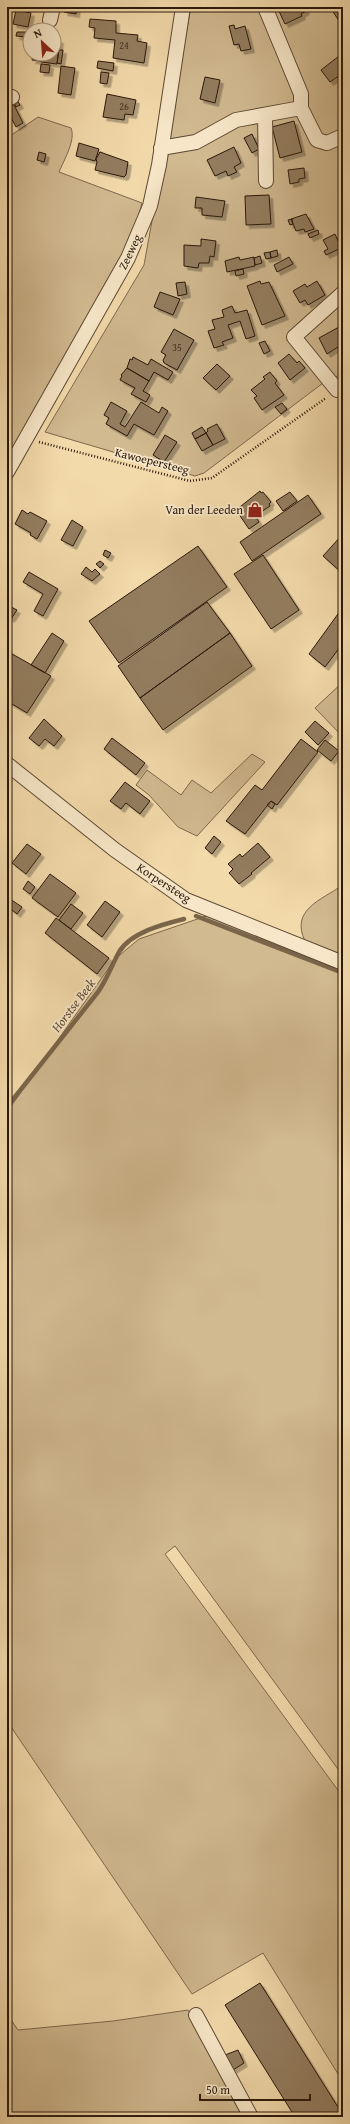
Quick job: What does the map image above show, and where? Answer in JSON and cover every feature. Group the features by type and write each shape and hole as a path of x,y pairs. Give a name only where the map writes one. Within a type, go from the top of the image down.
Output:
{"street":[{"name":"Zeeweg","path":"7,472 128,258 150,206 161,148 183,7"},
{"path":"265,7 301,94 301,108 317,140 327,143 343,136"},
{"path":"161,148 196,142 236,120 301,108"},
{"path":"265,115 266,181"},
{"path":"337,390 294,337 343,293"},
{"name":"Korpersteeg","path":"7,764 115,850 186,900 336,962 343,963"},
{"path":"196,2015 251,2117"}],"path":[{"name":"Kawoepersteeg","path":"26,438 190,480 212,478 337,390"}],"shaded area":[{"path":"191,7 343,7 343,374 327,380 204,473 195,476 45,432 144,265"},
{"path":"38,117 71,128 71,144 59,172 142,203 135,229 108,282 7,458 7,185 9,183 7,178 7,138"},
{"path":"343,682 343,735 342,736 315,708"},
{"path":"252,754 265,762 197,836 178,827 149,795 136,785 147,770 181,795 192,780 211,793"},
{"path":"343,885 343,956 305,941 301,930 302,921 310,907"},
{"path":"209,915 343,970 343,1776 175,1546 165,1554 343,1797 343,2082 263,1953 192,1994 7,1721 7,1112 115,959 139,939"},
{"path":"188,2010 246,2117 7,2117 7,2014 18,2030 113,2021"}],"building":[{"path":"18,7 32,7 18,10"},
{"path":"65,7 77,7 76,14 64,12"},
{"path":"277,7 304,7 306,11 301,14 302,16 285,24"},
{"path":"330,7 343,7 343,21 339,21"},
{"path":"16,10 31,13 29,22 22,22 22,26 13,24"},
{"path":"90,19 116,21 116,33 138,35 137,41 147,43 144,63 113,58 115,40 94,38 95,28 89,27"},
{"path":"234,25 235,29 245,26 251,49 241,51 239,44 234,45 229,26"},
{"path":"17,32 22,32 22,37 16,36"},
{"path":"339,56 343,62 343,73 330,82 321,70"},
{"path":"98,61 114,63 113,71 97,68"},
{"path":"41,62 57,62 57,64"},
{"path":"41,64 50,65 49,73 40,72"},
{"path":"61,66 75,68 71,95 58,93"},
{"path":"101,72 109,73 107,84 100,83"},
{"path":"205,77 220,80 215,103 200,99"},
{"path":"107,94 136,100 133,115 125,114 124,120 103,117"},
{"path":"17,100 20,105 16,107 14,102"},
{"path":"12,101 23,123 16,127 7,110 7,104"},
{"path":"294,121 302,152 280,158 272,127"},
{"path":"252,134 259,149 252,153 244,138"},
{"path":"79,143 99,149 95,161 76,156"},
{"path":"234,147 241,163 234,167 237,172 228,176 226,171 215,176 207,160"},
{"path":"39,152 46,154 44,162 37,160"},
{"path":"100,152 128,162 126,175 124,177 95,170 97,162 96,159"},
{"path":"304,168 305,178 299,179 299,182 290,184 288,170"},
{"path":"269,195 271,224 246,225 245,196"},
{"path":"196,197 225,201 222,217 202,215 202,208 195,208"},
{"path":"306,214 314,229 305,232 304,229 296,231 291,219"},
{"path":"292,219 293,224 290,225 288,220"},
{"path":"318,230 319,234 310,238 308,234"},
{"path":"335,234 341,248 326,255 324,251 328,249 323,240"},
{"path":"201,239 216,241 214,257 210,256 209,263 199,263 198,268 184,266 184,245 201,246"},
{"path":"277,250 278,256 271,258 270,252"},
{"path":"270,252 271,258 266,259 264,253"},
{"path":"260,256 262,263 255,265 254,258"},
{"path":"239,257 240,260 254,257 255,266 227,272 225,261"},
{"path":"289,257 293,264 277,272 274,265"},
{"path":"343,258 343,267 342,267 340,259"},
{"path":"243,269 244,274 236,276 235,271"},
{"path":"260,281 261,284 269,282 285,316 262,325 247,286"},
{"path":"317,281 325,295 308,305 305,300 300,303 293,291 305,284 307,287"},
{"path":"185,282 187,294 178,296 176,283"},
{"path":"160,292 180,299 173,315 154,307"},
{"path":"232,306 235,313 247,310 255,336 246,339 240,321 228,325 233,338 222,342 224,345 214,348 208,331 215,329 212,320 224,317 222,310"},
{"path":"339,327 343,334 341,345 327,354 319,338"},
{"path":"174,329 194,340 177,370 164,363 163,360 166,355 161,352"},
{"path":"265,341 270,351 264,354 259,343"},
{"path":"289,354 297,363 299,361 305,368 290,380 278,363"},
{"path":"133,357 148,365 151,359 173,372 168,380 154,372 149,381 127,368 130,359 132,360"},
{"path":"217,364 230,376 216,390 203,378"},
{"path":"127,368 149,381 143,391 150,395 146,402 131,394 135,388 120,380 121,375"},
{"path":"270,372 277,381 275,383 284,395 262,410 254,398 257,396 251,390 265,379 263,377"},
{"path":"111,402 127,411 120,424 125,427 141,402 159,413 162,407 168,411 154,435 134,424 127,436 106,424 109,418 104,415"},
{"path":"282,403 287,409 281,414 275,407"},
{"path":"217,424 225,439 213,445 206,433 208,431 207,429"},
{"path":"202,427 206,433 195,439 192,433"},
{"path":"206,433 213,445 202,451 195,439"},
{"path":"165,435 177,442 164,462 153,455"},
{"path":"260,491 261,493 263,492 271,502 269,504 270,506 255,516 259,522 249,529 236,510"},
{"path":"290,492 297,501 283,511 276,501"},
{"path":"308,495 321,514 252,561 240,542"},
{"path":"22,510 28,514 30,512 47,521 37,539 30,535 31,533 15,524"},
{"path":"72,520 83,527 73,546 61,540"},
{"path":"341,536 343,538 343,574 323,556"},
{"path":"198,546 227,587 119,663 89,621"},
{"path":"105,550 111,553 108,558 103,555"},
{"path":"263,555 299,610 271,629 234,574"},
{"path":"100,561 104,564 100,568 96,564"},
{"path":"86,567 92,572 95,569 100,574 92,581 81,574"},
{"path":"29,572 58,589 43,616 34,611 43,594 23,582"},
{"path":"207,602 230,633 140,698 118,666"},
{"path":"7,605 17,610 11,619 7,617"},
{"path":"343,607 343,643 325,667 309,654"},
{"path":"52,633 64,641 45,673 31,665"},
{"path":"230,633 252,666 163,730 140,698"},
{"path":"7,651 51,676 27,713 7,701"},
{"path":"44,719 62,736 54,746 45,739 39,746 29,738"},
{"path":"315,721 329,733 318,745 305,732"},
{"path":"112,738 145,763 136,775 104,749"},
{"path":"301,739 318,752 277,805 271,801 245,834 226,821 255,785 262,790"},
{"path":"325,740 339,751 331,761 317,750"},
{"path":"125,782 150,801 140,814 126,803 121,809 110,801"},
{"path":"271,801 275,804 272,809 267,805"},
{"path":"214,836 221,842 212,854 205,848"},
{"path":"258,843 270,857 239,884 229,873 233,869 228,864 240,854 242,857"},
{"path":"27,844 41,854 26,874 12,863"},
{"path":"50,874 76,893 58,917 32,898"},
{"path":"28,881 35,887 30,894 23,889"},
{"path":"7,897 22,907 17,914 7,906"},
{"path":"105,901 120,912 102,937 87,925"},
{"path":"71,904 83,913 71,929 59,920"},
{"path":"56,918 109,958 97,974 45,933"},
{"path":"260,1983 343,2117 295,2117 225,2005"},
{"path":"238,2050 244,2063 233,2070 225,2055"}],"waterway":[{"name":"Horstse Beek","path":"196,916 343,973"},
{"name":"Horstse Beek","path":"7,1107 98,992 124,945 131,939 148,930 184,919"}],"place":[{"name":"Van der Leeden","path":"255,510"}]}
